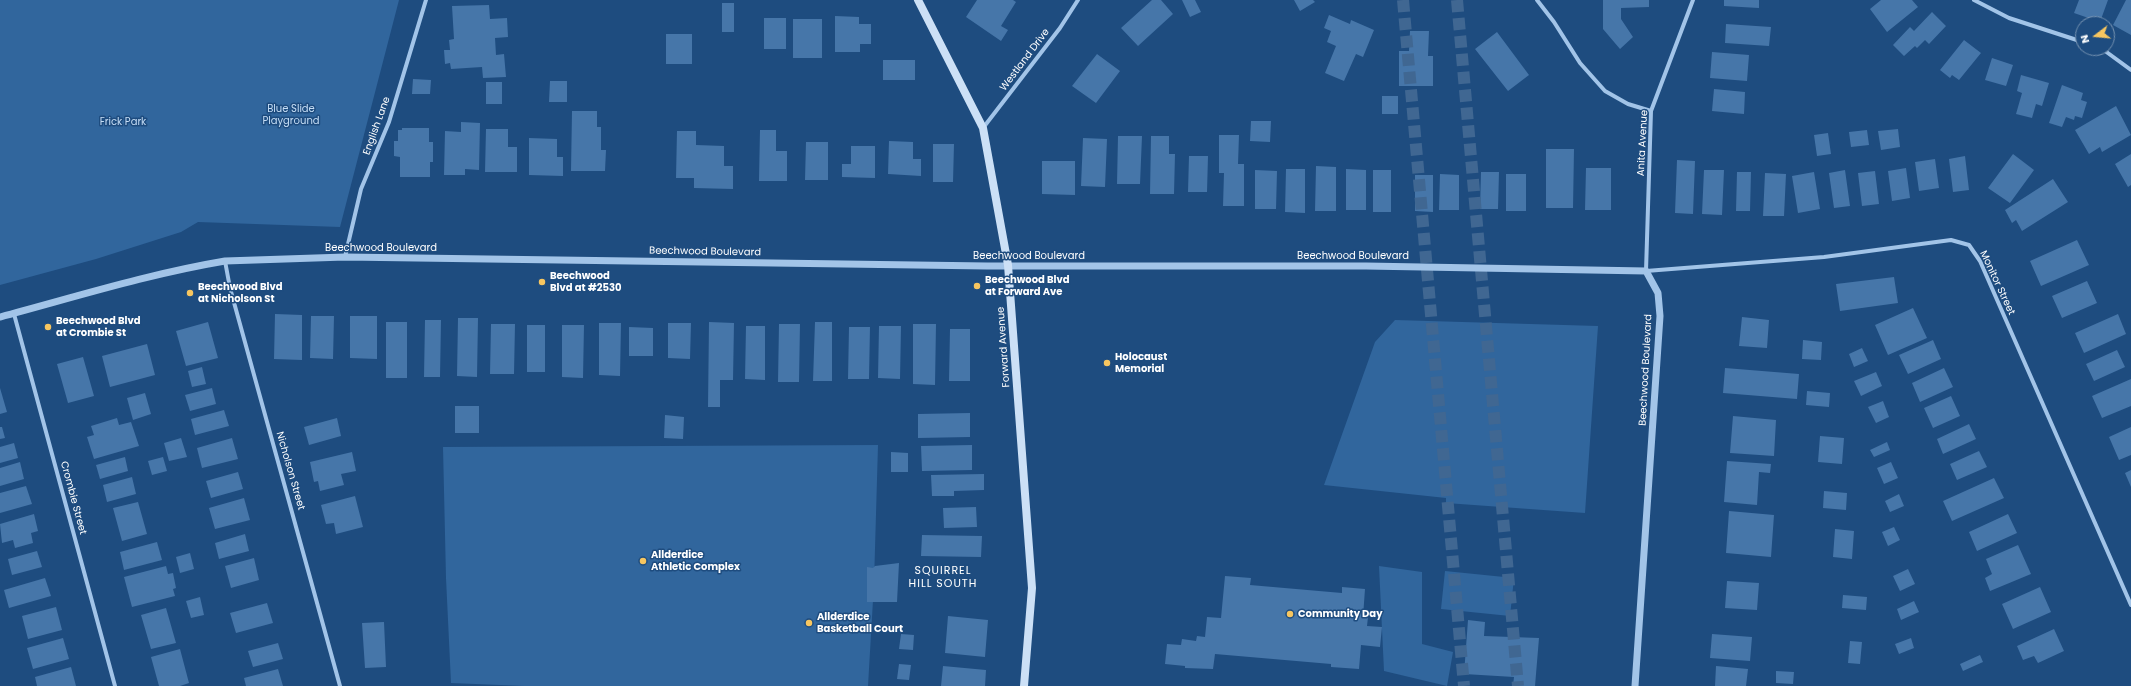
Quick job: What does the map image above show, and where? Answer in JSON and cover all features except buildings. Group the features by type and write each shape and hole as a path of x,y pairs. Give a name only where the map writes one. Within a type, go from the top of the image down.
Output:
{"main road":[{"name":"Forward Avenue","path":"918,0 983,128 1008,265 1032,588 1024,686"}],"street":[{"name":"English Lane","path":"345,257 361,189 389,122 426,0"},
{"name":"Westland Drive","path":"983,128 1060,28 1078,0"},
{"path":"1537,0 1554,22 1580,63 1605,91 1628,104 1651,111"},
{"name":"Anita Avenue","path":"1646,270 1651,111 1693,0"},
{"path":"1974,0 2009,18 2075,39"},
{"path":"2112,56 2131,70"},
{"name":"Monitor Street","path":"1646,270 1824,257 1951,240 1969,245 1980,261 2131,605"},
{"name":"Beechwood Boulevard","path":"0,317 119,283 225,261 345,257 1008,265 1366,266 1646,270 1658,293 1660,316 1635,686"},
{"name":"Nicholson Street","path":"225,261 230,288 340,686"},
{"name":"Crombie Street","path":"14,314 115,686"}],"green space":[{"name":"Frick Park","path":"0,0 399,0 340,227 198,222 181,232 96,259 0,285"},
{"path":"1395,320 1598,326 1585,513 1446,503 1446,498 1324,485 1375,342"},
{"name":"Allderdice Athletic Complex","path":"878,445 874,583 868,686 524,686 451,683 446,578 443,447"},
{"path":"1379,566 1422,572 1422,644 1453,652 1447,686 1384,671"},
{"path":"1445,571 1514,578 1510,616 1441,609"}],"tunnel":[{"path":"1403,0 1464,686"},
{"path":"1457,0 1518,686"}],"place":[{"name":"Beechwood Blvd at #2530","path":"542,282"},
{"name":"Beechwood Blvd at Forward Ave","path":"977,286"},
{"name":"Beechwood Blvd at Nicholson St","path":"190,293"},
{"name":"Beechwood Blvd at Crombie St","path":"48,327"},
{"name":"Holocaust Memorial","path":"1107,363"},
{"name":"Allderdice Athletic Complex","path":"643,561"},
{"name":"Community Day","path":"1290,614"},
{"name":"Allderdice Basketball Court","path":"809,623"}],"district":[{"name":"SQUIRREL HILL SOUTH","path":"943,577"}],"park label":[{"name":"Blue Slide Playground","path":"291,114"}]}
